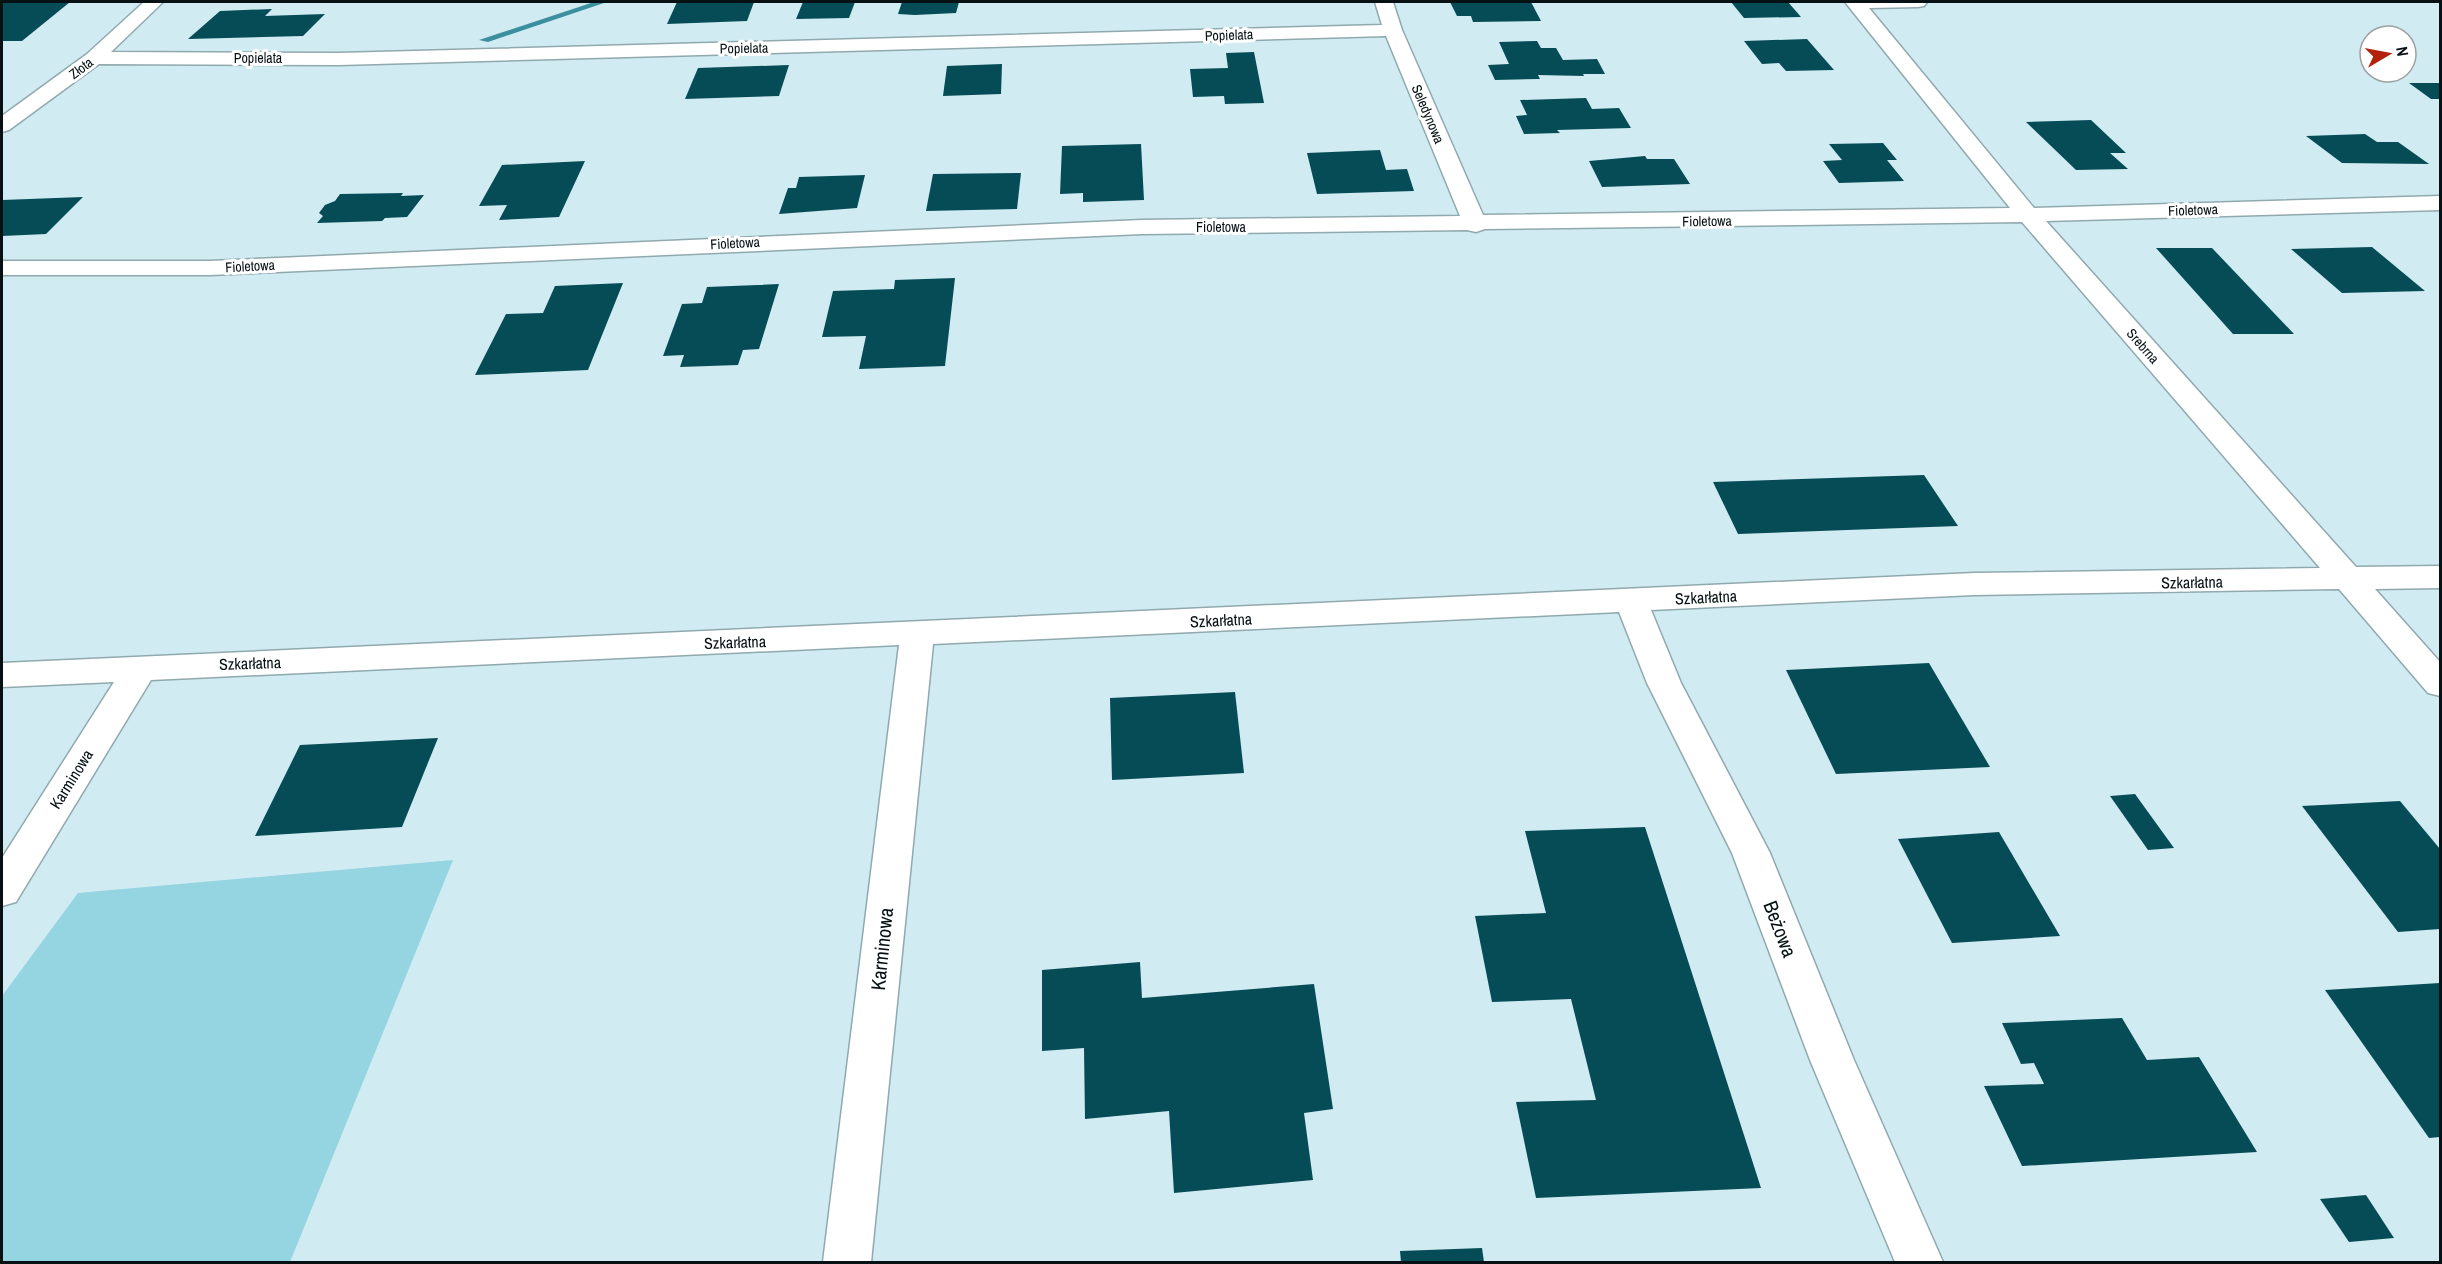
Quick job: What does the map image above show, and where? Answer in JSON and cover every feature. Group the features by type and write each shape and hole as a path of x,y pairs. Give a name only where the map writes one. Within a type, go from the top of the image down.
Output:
{"street":[{"name":"Złota","path":"2,126 94,58 154,2"},
{"name":"Seledynowa","path":"1384,2 1393,30 1476,225"},
{"path":"1854,2 1918,2"},
{"name":"Srebrna","path":"1854,2 2028,215 2440,684"},
{"name":"Popielata","path":"94,58 339,59 1393,30"},
{"name":"Fioletowa","path":"2,268 210,268 1142,227 1476,225 2028,215 2440,203"},
{"name":"Szkarłatna","path":"2,675 917,635 1974,584 2440,577"},
{"name":"Beżowa","path":"1631,601 1664,683 1751,853 1832,1060 1919,1263"},
{"name":"Karminowa","path":"847,1263 917,635"},
{"name":"Karminowa","path":"2,890 141,668"}],"shaded area":[{"path":"453,860 290,1262 2,1262 2,996 78,893"}],"building":[{"path":"2,2 70,2 22,41 2,41"},
{"path":"677,2 754,2 747,21 667,24"},
{"path":"803,2 855,2 849,18 796,19"},
{"path":"902,2 959,2 956,13 915,15 898,14"},
{"path":"1450,2 1531,2 1541,21 1473,22 1471,16 1457,16"},
{"path":"1731,2 1788,2 1801,17 1744,18"},
{"path":"272,9 265,16 325,14 303,36 188,39 220,11"},
{"path":"1807,39 1834,70 1786,71 1779,63 1762,64 1744,41"},
{"path":"1537,41 1541,48 1556,48 1563,60 1597,59 1605,74 1538,75 1540,79 1495,80 1488,65 1509,64 1499,42"},
{"path":"1254,52 1264,103 1225,104 1224,96 1193,97 1190,69 1228,68 1226,53"},
{"path":"1002,64 1001,94 943,96 947,66"},
{"path":"789,65 779,96 685,99 698,68"},
{"path":"2440,83 2440,99 2431,99 2410,84"},
{"path":"1586,98 1592,109 1619,108 1631,128 1557,130 1560,133 1524,134 1516,116 1527,115 1520,100"},
{"path":"2091,120 2126,153 2110,153 2128,169 2076,170 2026,122"},
{"path":"2365,134 2377,142 2398,142 2429,164 2342,163 2306,136"},
{"path":"1883,143 1897,160 1887,160 1904,181 1839,183 1823,161 1842,160 1829,144"},
{"path":"1141,144 1144,200 1083,202 1083,193 1060,194 1062,146"},
{"path":"1380,150 1386,170 1407,169 1414,191 1317,194 1307,153"},
{"path":"1645,156 1647,159 1674,159 1690,184 1602,187 1589,161"},
{"path":"585,161 559,217 499,220 507,205 479,206 502,165"},
{"path":"1021,173 1017,209 926,211 933,174"},
{"path":"865,175 857,208 779,214 788,188 796,188 799,177"},
{"path":"403,193 401,196 424,195 407,217 385,218 382,221 317,223 323,216 319,213 325,205 335,201 340,194"},
{"path":"83,197 46,234 2,236 2,200"},
{"path":"2372,247 2425,291 2342,293 2291,249"},
{"path":"2156,248 2212,248 2294,334 2233,334"},
{"path":"955,278 945,366 859,369 866,336 822,337 833,291 894,289 895,280"},
{"path":"623,283 588,370 475,375 506,314 543,313 555,286"},
{"path":"779,284 759,349 743,350 738,365 680,367 684,355 663,356 682,304 702,303 707,287"},
{"path":"1924,475 1958,526 1738,534 1713,482"},
{"path":"1929,663 1990,767 1836,774 1786,670"},
{"path":"1235,692 1244,773 1112,780 1110,698"},
{"path":"438,738 402,827 255,836 300,745"},
{"path":"2135,794 2174,848 2148,850 2110,796"},
{"path":"2400,801 2440,849 2440,929 2398,932 2302,806"},
{"path":"1645,827 1761,1188 1536,1198 1516,1102 1596,1100 1571,999 1492,1002 1475,916 1546,913 1525,831"},
{"path":"1999,832 2060,936 1952,943 1898,839"},
{"path":"1140,962 1142,998 1314,984 1333,1109 1304,1113 1313,1180 1174,1193 1169,1111 1085,1119 1084,1048 1042,1051 1042,970"},
{"path":"2440,983 2440,1137 2429,1138 2325,990"},
{"path":"2122,1018 2147,1060 2199,1057 2257,1152 2022,1166 1984,1086 2044,1084 2034,1063 2021,1064 2002,1023"},
{"path":"2366,1195 2394,1238 2349,1242 2320,1199"},
{"path":"1482,1248 1484,1262 1401,1262 1400,1251"}],"waterway":[{"path":"484,40 602,2"}]}
